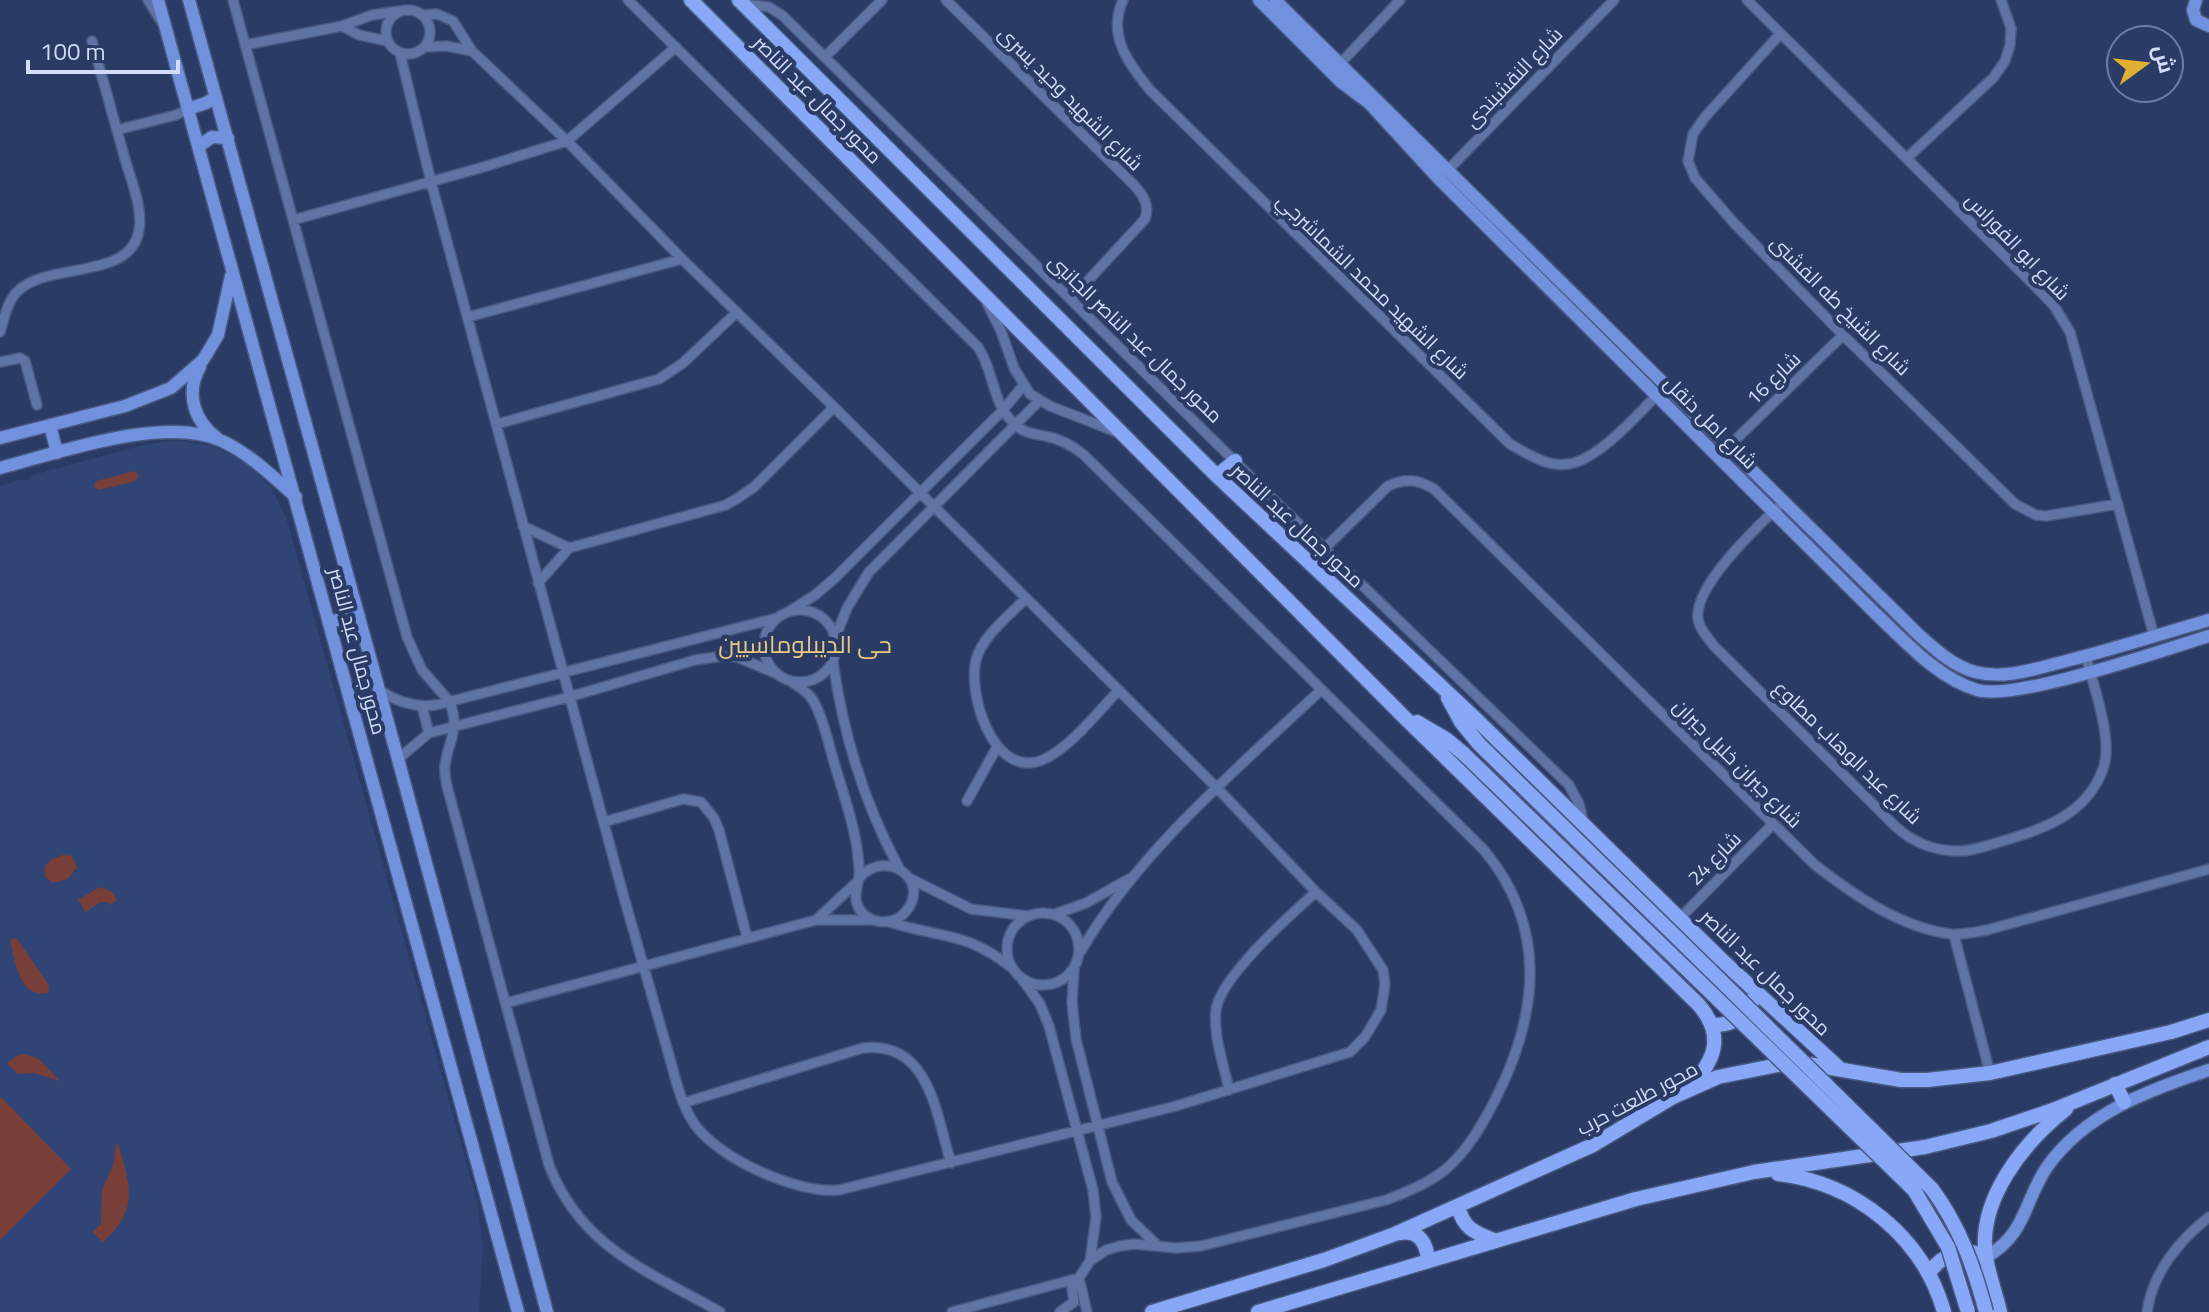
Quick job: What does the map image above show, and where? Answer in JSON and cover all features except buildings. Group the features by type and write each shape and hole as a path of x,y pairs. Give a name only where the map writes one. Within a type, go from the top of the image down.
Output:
{"main road":[{"name":"محور جمال عبد الناصر","path":"158,0 518,1312"},
{"name":"محور جمال عبد الناصر","path":"189,0 547,1312"},
{"name":"محور جمال عبد الناصر","path":"691,0 1405,718 1699,1005 1711,1025"},
{"name":"شارع امل دنقل","path":"1259,0 1336,68"},
{"name":"شارع امل دنقل","path":"1275,0 1369,103 1661,391 1773,512 1875,613 1951,679 1979,691 1995,692 2090,672 2209,636"},
{"path":"2183,0 2194,5 2196,20 2208,29"},
{"name":"محور جمال عبد الناصر","path":"740,2 1217,476 1839,1068"},
{"path":"188,109 216,97"},
{"path":"199,146 212,137 228,138"},
{"path":"232,269 218,335 196,374 192,389 193,404 208,431 254,461 296,497"},
{"path":"0,438 125,406 158,394 182,380 203,360"},
{"name":"شارع امل دنقل","path":"1661,391 1728,447 1919,635 1964,669 1986,674 2007,674 2086,656 2209,620"},
{"path":"50,425 57,453"},
{"path":"0,468 165,431 190,432 221,440"},
{"path":"1217,476 1235,461"},
{"path":"330,622 358,614"},
{"path":"1445,691 1461,722 1479,744 1914,1190 1948,1247 1968,1312"},
{"path":"1405,718 1426,727 1455,746 1932,1189 1961,1237 1974,1268 1986,1312"},
{"path":"1689,1089 1711,1060 1714,1042 1711,1025 1726,1025 1740,1018 1750,1007 1756,992"},
{"name":"محور طلعت حرب","path":"1152,1312 1324,1260 1395,1234 1593,1145 1689,1089 1718,1077 1778,1065 1839,1068 1901,1080 1990,1073 2171,1032 2209,1020"},
{"path":"1258,1312 1636,1199 1754,1172 1925,1147 2022,1121 2208,1049"},
{"path":"1929,1273 1939,1261 1952,1253 1967,1251 1986,1257 2002,1248 2014,1235 2047,1168 2066,1145 2124,1102 2209,1070"},
{"path":"2115,1084 2124,1102"},
{"path":"2000,1312 1986,1257 1986,1233 1991,1210 2012,1168 2044,1128 2083,1098"},
{"path":"1754,1172 1802,1178 1848,1195 1888,1223 1911,1246 1929,1273 1937,1287 1944,1312"},
{"path":"1458,1206 1463,1223 1471,1231 1496,1241"},
{"path":"1395,1234 1408,1232 1420,1237 1427,1248 1428,1261"}],"street":[{"path":"148,0 166,30"},
{"path":"233,0 407,637 417,661 450,702 455,726 445,767 448,790 549,1165 567,1203 585,1226 609,1246 720,1312"},
{"path":"628,0 978,347 992,373 993,387 1002,411 1015,424 1029,433 1068,443 1084,455 1483,849 1511,887 1526,931 1530,988 1520,1039 1505,1080 1481,1127 1445,1169 1411,1190 1363,1206 1210,1244 1176,1248 1120,1246 1090,1261 1075,1279 952,1312"},
{"path":"825,57 882,0"},
{"name":"شارع الشهيد وحيد يسرى","path":"946,0 1134,185 1147,205 1148,211 1141,224 1071,299"},
{"name":"شارع الشهيد محمد الشماشرجي","path":"1123,0 1116,21 1120,42 1129,64 1150,90 1510,444 1545,462 1570,464 1597,451 1661,391"},
{"path":"1336,68 1400,0"},
{"name":"شارع النقشبندى","path":"1444,174 1614,0"},
{"name":"شارع ابو الفوراس","path":"1747,0 2037,288 2063,319 2070,332 2154,636"},
{"path":"1907,158 1993,78 2005,61 2011,28 2001,0"},
{"name":"محور جمال عبد الناصر الجانبى","path":"740,2 776,11 825,57 1569,785 1579,804 1584,825"},
{"path":"245,45 399,11 437,14 453,21 472,51 567,141 1357,930 1383,970 1385,984 1381,1010 1365,1037 1350,1052 1229,1090 1077,1132 864,1186 824,1192 771,1175 716,1145 695,1126 683,1103 569,697 431,182 400,53"},
{"path":"399,11 387,24 387,41 400,53 446,46 472,51"},
{"path":"422,15 430,31 424,47"},
{"path":"342,26 359,35 387,41"},
{"name":"شارع الشيخ طه الفشنى","path":"1780,34 1699,125 1690,142 1688,161 1703,188 1843,335 2015,504 2036,515 2046,516 2118,504"},
{"path":"0,332 12,296 22,287 42,278 112,262 125,255 139,231 140,216 92,41"},
{"path":"293,220 567,141 676,47"},
{"path":"117,130 188,109"},
{"path":"468,317 682,259"},
{"path":"980,289 1023,386 1039,401 1124,435"},
{"path":"497,424 659,379 683,363 737,312"},
{"name":"شارع 16","path":"1728,447 1843,335"},
{"path":"0,362 20,358 25,361 37,405"},
{"path":"379,690 401,702 422,707 450,702 777,618 825,588 1002,411 1023,386"},
{"path":"835,638 861,583 1039,401"},
{"path":"538,583 569,548 726,505 738,498 760,482 834,407"},
{"name":"شارع جبران خليل جبران","path":"1325,548 1388,486 1399,481 1423,482 1434,489 1814,864 1908,922 1954,935 1987,930 2209,869"},
{"name":"شارع عبد الوهاب مطاوع","path":"1784,501 1709,581 1698,608 1700,626 1713,645 1895,826 1913,840 1940,849 1970,851 2054,824 2087,798 2097,784 2107,757 2086,656"},
{"path":"523,526 569,548"},
{"path":"1026,598 988,639 976,660 975,683 984,719 997,747 1016,761 1038,762 1047,758 1070,740 1119,690"},
{"path":"788,612 812,612 831,627 835,638 833,662 842,712 867,798 899,868 909,878 971,909 1028,916"},
{"path":"775,673 764,651 769,627 777,618"},
{"path":"398,759 429,733 710,657 749,660 792,682 809,695 821,716 852,823 859,879 856,900 859,908 873,920"},
{"path":"792,682 816,679 833,662"},
{"path":"1157,1245 1124,1210 1112,1182 1076,1039 1072,1003 1074,970 1081,951 1132,878 1217,788 1320,691"},
{"path":"422,707 429,733"},
{"path":"967,801 997,747"},
{"path":"604,822 683,799 701,802 719,830 747,937"},
{"name":"شارع 24","path":"1680,918 1773,824"},
{"path":"816,920 868,869 878,865 899,868"},
{"path":"889,922 897,919 910,905 913,896 909,878"},
{"path":"1012,968 1008,959 1008,939 1019,921 1038,913 1055,914 1086,903 1132,878"},
{"path":"1229,1090 1217,1033 1219,999 1234,974 1316,892"},
{"path":"1055,914 1071,925 1081,951"},
{"path":"506,1003 816,920 873,920 962,938 993,953 1012,968 1045,1014 1095,1204 1090,1261"},
{"path":"1954,935 1990,1073"},
{"path":"1022,979 1044,986 1066,978 1074,970"},
{"path":"683,1103 863,1048 890,1048 910,1059 923,1077 951,1163"},
{"path":"2147,1312 2154,1287 2171,1257 2194,1229 2209,1217"},
{"path":"1060,1312 1074,1302 1075,1279"},
{"path":"1075,1279 1087,1312"}],"shaded area":[{"path":"178,440 213,446 244,461 270,486 286,517 477,1201 483,1246 479,1312 0,1312 0,486 30,480 33,475 143,445"},
{"path":"134,471 139,475 136,481 98,490 94,486 96,481"},
{"path":"63,855 72,856 77,867 68,879 53,883 45,876 45,866"},
{"path":"100,887 111,891 117,900 111,905 100,902 86,912 78,900"},
{"path":"12,938 17,939 49,985 48,993 38,993 25,985 14,959"},
{"path":"25,1054 39,1059 60,1081 34,1073 18,1074 7,1063"},
{"path":"0,1098 71,1169 0,1240"},
{"path":"118,1144 129,1197 122,1219 103,1242 93,1232 101,1224 102,1189 113,1166"}],"district":[{"name":"حى الديبلوماسيين","path":"805,644"}]}
